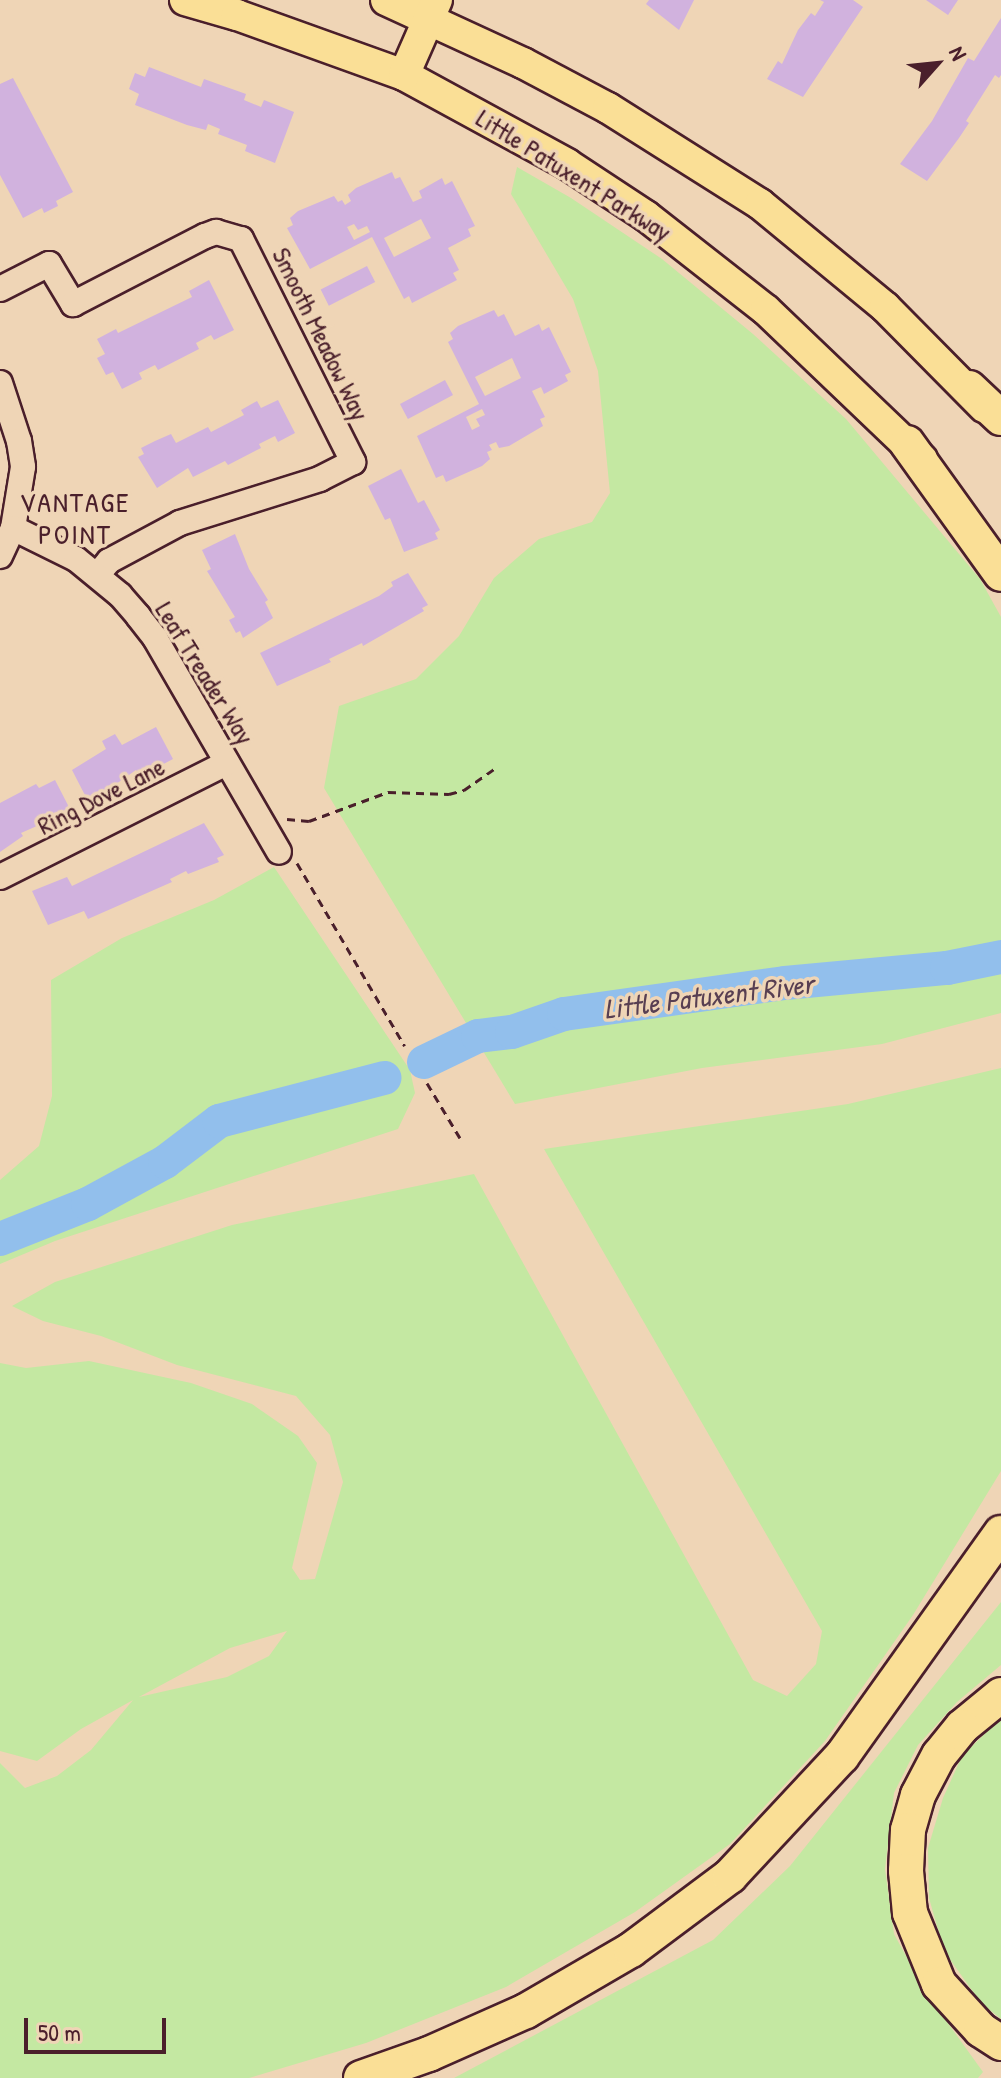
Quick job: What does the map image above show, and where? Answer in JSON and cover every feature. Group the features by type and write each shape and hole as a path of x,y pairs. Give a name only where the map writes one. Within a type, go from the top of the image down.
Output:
{"highway":[{"path":"969,388 1001,418"},
{"path":"907,443 1001,574"},
{"path":"361,2078 475,2035 562,1991 641,1943 730,1876 842,1756 1001,1533"},
{"path":"1001,1695 962,1727 939,1755 918,1795 908,1830 906,1871 910,1913 939,1984 981,2030 1001,2043"}],"main road":[{"name":"Little Patuxent Parkway","path":"185,0 237,15 404,75 567,164 646,216 766,310 907,443 971,510 1001,547"},
{"path":"386,0 433,9 608,108 760,204 885,307 969,388 1001,428"},
{"path":"404,75 433,9"}],"street":[{"name":"Smooth Meadow Way","path":"0,289 49,264 73,304 205,236 229,233 241,239 353,462 320,479 180,523 119,556 98,574"},
{"path":"0,383 19,441 23,467 13,528 0,556"},
{"name":"Leaf Treader Way","path":"13,528 76,559 120,595 155,638 279,852"},
{"name":"Ring Dove Lane","path":"0,877 227,763"}],"path":[{"path":"265,829 294,817 309,821 388,792 449,794 464,790 497,767"},
{"path":"279,852 291,853 405,1046"},
{"path":"427,1083 460,1138"}],"green space":[{"path":"517,167 571,198 662,259 753,334 846,419 980,579 1001,617 1001,1013 882,1044 702,1068 515,1104 324,788 339,706 416,679 459,636 494,578 539,539 592,522 610,493 598,371 573,299 511,194"},
{"path":"274,867 410,1070 415,1093 398,1129 55,1241 0,1264 0,1180 39,1146 52,1096 51,980 122,938 214,900"},
{"path":"1001,1068 1001,1471 913,1615 825,1741 730,1844 635,1912 506,1987 366,2043 249,2078 0,2078 0,1763 25,1788 57,1776 91,1750 133,1700 81,1729 37,1761 0,1751 0,1363 26,1368 89,1361 191,1383 252,1404 298,1436 317,1463 292,1568 300,1580 315,1579 343,1482 330,1435 296,1396 177,1365 101,1336 43,1321 12,1306 55,1282 232,1225 474,1174 753,1680 787,1696 816,1664 822,1631 544,1149 848,1104","holes":["287,1631 269,1656 227,1677 139,1697 230,1648"]},
{"path":"1001,1602 1001,1665 957,1702 918,1745 894,1793 885,1869 894,1934 927,1994 983,2072 978,2078 454,2078 713,1940 790,1866"},
{"path":"1001,1718 1001,2019 981,2003 944,1951 929,1898 928,1848 943,1798 962,1756"}],"building":[{"path":"649,0 694,0 679,30 646,4"},
{"path":"820,0 853,0 863,7 803,97 767,79 778,61 782,64 798,30 811,13 815,16 824,2"},
{"path":"926,0 958,0 948,15"},
{"path":"1001,18 1001,75 999,78 995,75 966,121 969,123 927,181 900,164 932,121 968,58 974,61"},
{"path":"149,67 201,87 204,79 246,94 244,100 261,107 264,100 294,112 275,163 245,151 247,145 218,134 220,129 208,124 206,130 135,105 139,94 129,89 135,73 145,77"},
{"path":"13,78 73,192 56,201 58,206 44,213 42,208 23,218 0,175 0,84"},
{"path":"392,172 395,179 400,177 413,202 422,198 419,191 442,178 445,185 452,181 475,226 468,229 471,236 448,248 459,270 453,273 457,280 412,303 409,296 404,299 372,237 310,269 287,228 293,225 290,218 298,211 334,196 345,205 351,201 348,195 356,188","holes":["421,219 431,238 394,257 384,238","354,224 358,230 367,226 370,232 354,240 347,227"]},
{"path":"367,266 375,282 329,306 321,290"},
{"path":"209,280 234,330 214,340 211,335 196,343 199,349 158,370 155,365 139,373 142,379 122,389 113,372 106,375 97,358 105,354 97,339 116,329 118,333 192,297 189,291"},
{"path":"494,310 498,317 504,314 515,336 539,324 542,331 549,327 571,372 565,375 568,381 544,394 541,387 532,391 545,417 540,419 543,426 509,446 499,448 496,442 489,445 492,450 487,452 490,459 482,466 446,482 443,475 436,478 417,436 479,404 448,342 453,339 450,333 458,326","holes":["512,358 521,378 485,396 475,377","482,409 485,415 476,419 480,426 472,430 466,417"]},
{"path":"445,380 453,395 408,419 400,404"},
{"path":"278,400 295,433 278,442 275,436 259,444 261,448 228,465 225,461 193,477 188,468 157,488 138,457 144,454 141,448 171,434 176,443 208,427 211,432 244,415 241,410 257,401 261,408"},
{"path":"401,469 418,503 424,500 440,530 435,533 438,539 404,552 390,518 385,520 368,486"},
{"path":"235,534 249,569 268,600 265,602 273,618 243,638 240,631 236,633 229,620 235,617 207,571 211,569 202,550"},
{"path":"408,573 428,605 422,608 424,611 363,646 362,643 329,659 331,662 277,686 260,653 379,596 393,586 391,582"},
{"path":"156,727 173,759 139,777 136,770 89,803 72,770 106,749 102,741 115,734 122,745"},
{"path":"55,780 71,811 21,833 23,836 0,852 0,803 36,784 39,788"},
{"path":"204,823 224,855 217,858 219,862 188,874 186,871 170,879 172,882 88,919 84,911 48,925 32,891 67,877 72,886"}],"waterway":[{"name":"Little Patuxent River","path":"424,1062 478,1036 512,1032 564,1014 785,983 947,968 1001,957"},
{"name":"Little Patuxent River","path":"0,1239 88,1204 165,1162 219,1121 384,1078"}],"district":[{"name":"VANTAGE POINT","path":"75,518"}]}
